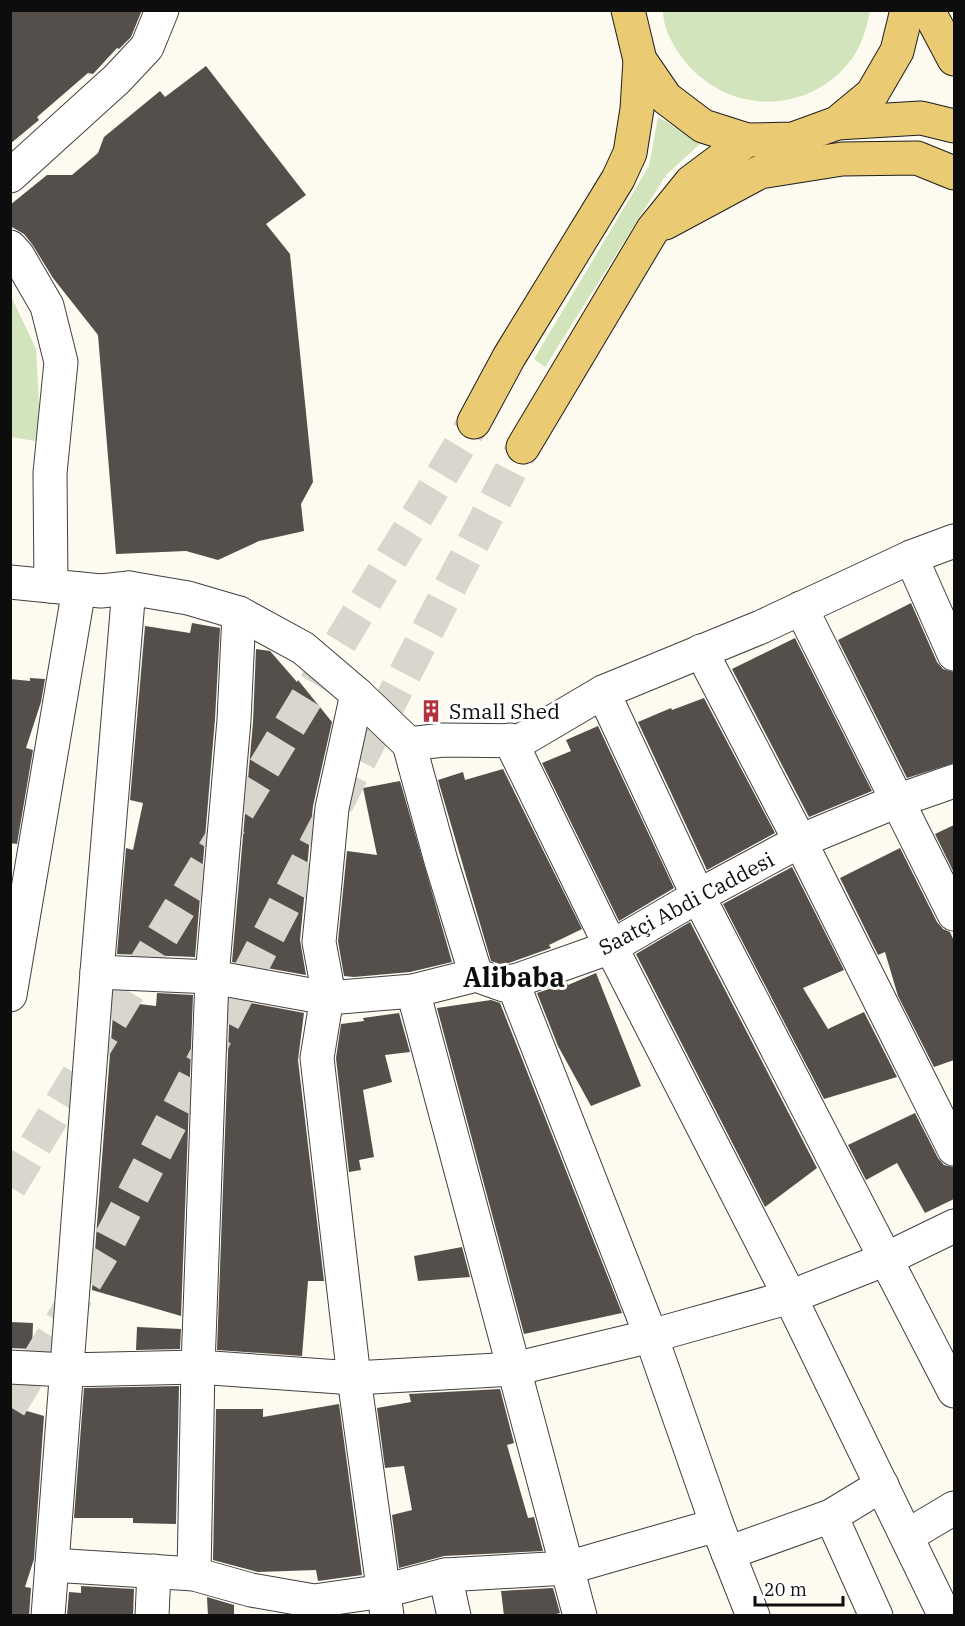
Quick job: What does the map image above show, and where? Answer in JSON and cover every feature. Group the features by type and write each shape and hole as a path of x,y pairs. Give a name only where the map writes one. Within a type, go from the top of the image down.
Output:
{"main road":[{"path":"474,422 509,357 618,179 630,153 637,109 640,60 628,10"},
{"path":"837,123 872,94 897,51 907,10"},
{"path":"928,10 954,58"},
{"path":"943,10 954,58"},
{"path":"640,60 666,98 703,126 747,140 793,139 837,123 921,118 954,126"},
{"path":"523,447 653,229 691,182 747,140"},
{"path":"653,229 760,172 842,159 917,158 954,173"}],"street":[{"path":"10,176 117,80 147,47 162,10"},
{"path":"10,248 18,256 48,306 61,362 50,473 65,587 11,985"},
{"path":"409,744 443,740 520,741 603,692 761,627 911,557 954,542"},
{"path":"911,557 954,654"},
{"path":"10,582 101,591 129,588 188,598 239,613 303,648 357,694 409,744 441,861 476,975 412,991 327,997 212,977 97,972"},
{"path":"48,1616 129,588"},
{"path":"801,608 954,914"},
{"path":"194,1574 198,1367 212,977 234,720 239,613"},
{"path":"701,651 800,841 954,1149"},
{"path":"603,692 698,896 954,1392"},
{"path":"357,694 332,808 319,942 327,997 317,1058 354,1378 386,1603"},
{"path":"510,740 611,947 790,1297 945,1616"},
{"name":"Saatçi Abdi Caddesi","path":"476,975 504,985 611,947 698,896 800,841 897,801 954,781"},
{"path":"512,981 651,1336 723,1539 753,1616"},
{"path":"412,991 580,1616"},
{"path":"10,1367 66,1370 198,1367 354,1378 514,1369 651,1336 790,1297 886,1259 954,1226"},
{"path":"52,1565 194,1574 251,1603 314,1601 386,1603 445,1575 567,1568 831,1516 882,1485"},
{"path":"907,1536 954,1508"},
{"path":"831,1516 876,1616"},
{"path":"152,1616 154,1571"},
{"path":"445,1575 454,1616"}],"green space":[{"path":"663,10 870,11 865,32 856,52 847,65 829,81 809,93 788,100 767,102 745,99 724,92 704,80 687,64 674,46 667,32"},
{"path":"658,117 701,143 666,175 545,367 534,359 649,166"},
{"path":"10,294 36,349 41,442 11,437"}],"building":[{"path":"10,10 142,10 131,37 119,49 117,48 93,74 88,73 10,144"},
{"path":"206,66 306,195 266,224 290,254 313,482 301,504 304,531 259,541 218,560 186,551 116,554 98,335 53,278 24,234 10,226 10,205 47,175 72,175 98,153 104,137 160,91 165,97"},
{"path":"911,603 937,662 943,669 954,672 954,763 907,778 838,640"},
{"path":"192,623 220,628 215,719 195,957 117,954 126,848 133,850 143,803 130,800 145,626 190,633"},
{"path":"795,638 872,791 809,817 732,669"},
{"path":"256,649 270,651 297,682 298,680 332,722 313,806 300,940 306,975 232,962 253,722"},
{"path":"30,678 45,679 41,702 26,748 33,750 17,844 10,843 10,679 30,681"},
{"path":"704,698 775,833 707,870 638,722 671,708 672,710"},
{"path":"598,726 674,888 619,921 542,763 571,751 566,740"},
{"path":"503,769 582,929 549,945 551,948 503,965 491,961 438,780 463,772 465,780"},
{"path":"400,781 452,962 410,972 344,976 338,941 347,851 377,855 363,788"},
{"path":"954,825 954,873 935,834"},
{"path":"900,848 937,922 943,929 950,932 954,941 954,1060 934,1067 898,996 885,952 878,955 840,878"},
{"path":"792,867 844,970 803,988 828,1029 864,1012 897,1077 824,1099 723,904"},
{"path":"690,922 817,1168 765,1207 636,954"},
{"path":"596,973 641,1086 591,1106 558,1046 537,993 567,983 568,985"},
{"path":"157,993 193,995 181,1316 92,1290 114,1001 156,1006"},
{"path":"230,999 304,1013 298,1060 324,1281 308,1281 302,1356 217,1350"},
{"path":"491,1000 500,1003 622,1313 524,1334 437,1008"},
{"path":"399,1013 410,1052 385,1055 392,1082 363,1090 374,1157 359,1160 361,1170 349,1172 336,1058 341,1024"},
{"path":"915,1113 938,1158 944,1165 954,1167 954,1199 925,1213 897,1163 866,1180 848,1145"},
{"path":"462,1247 470,1277 418,1281 414,1256"},
{"path":"10,1322 33,1323 32,1349 10,1348"},
{"path":"137,1327 181,1329 180,1349 136,1350"},
{"path":"179,1386 176,1524 133,1523 133,1518 74,1518 84,1388"},
{"path":"500,1389 514,1443 507,1445 528,1518 534,1517 543,1551 444,1556 399,1568 392,1515 412,1510 404,1466 385,1468 377,1408 411,1402 409,1394"},
{"path":"339,1404 362,1575 318,1581 316,1570 258,1572 213,1560 216,1409 263,1409 263,1417"},
{"path":"10,1406 44,1416 34,1559 25,1587 31,1588 29,1616 10,1616"},
{"path":"81,1586 134,1589 133,1616 67,1616 69,1592 81,1593"},
{"path":"553,1588 560,1613 549,1616 504,1616 501,1591"},
{"path":"207,1597 234,1605 234,1616 208,1616"}],"tunnel":[{"path":"10,1187 474,422"},
{"path":"10,1407 104,1251 523,447"}],"place":[{"name":"Small Shed","path":"431,711"}],"district":[{"name":"Alibaba","path":"514,976"}]}
